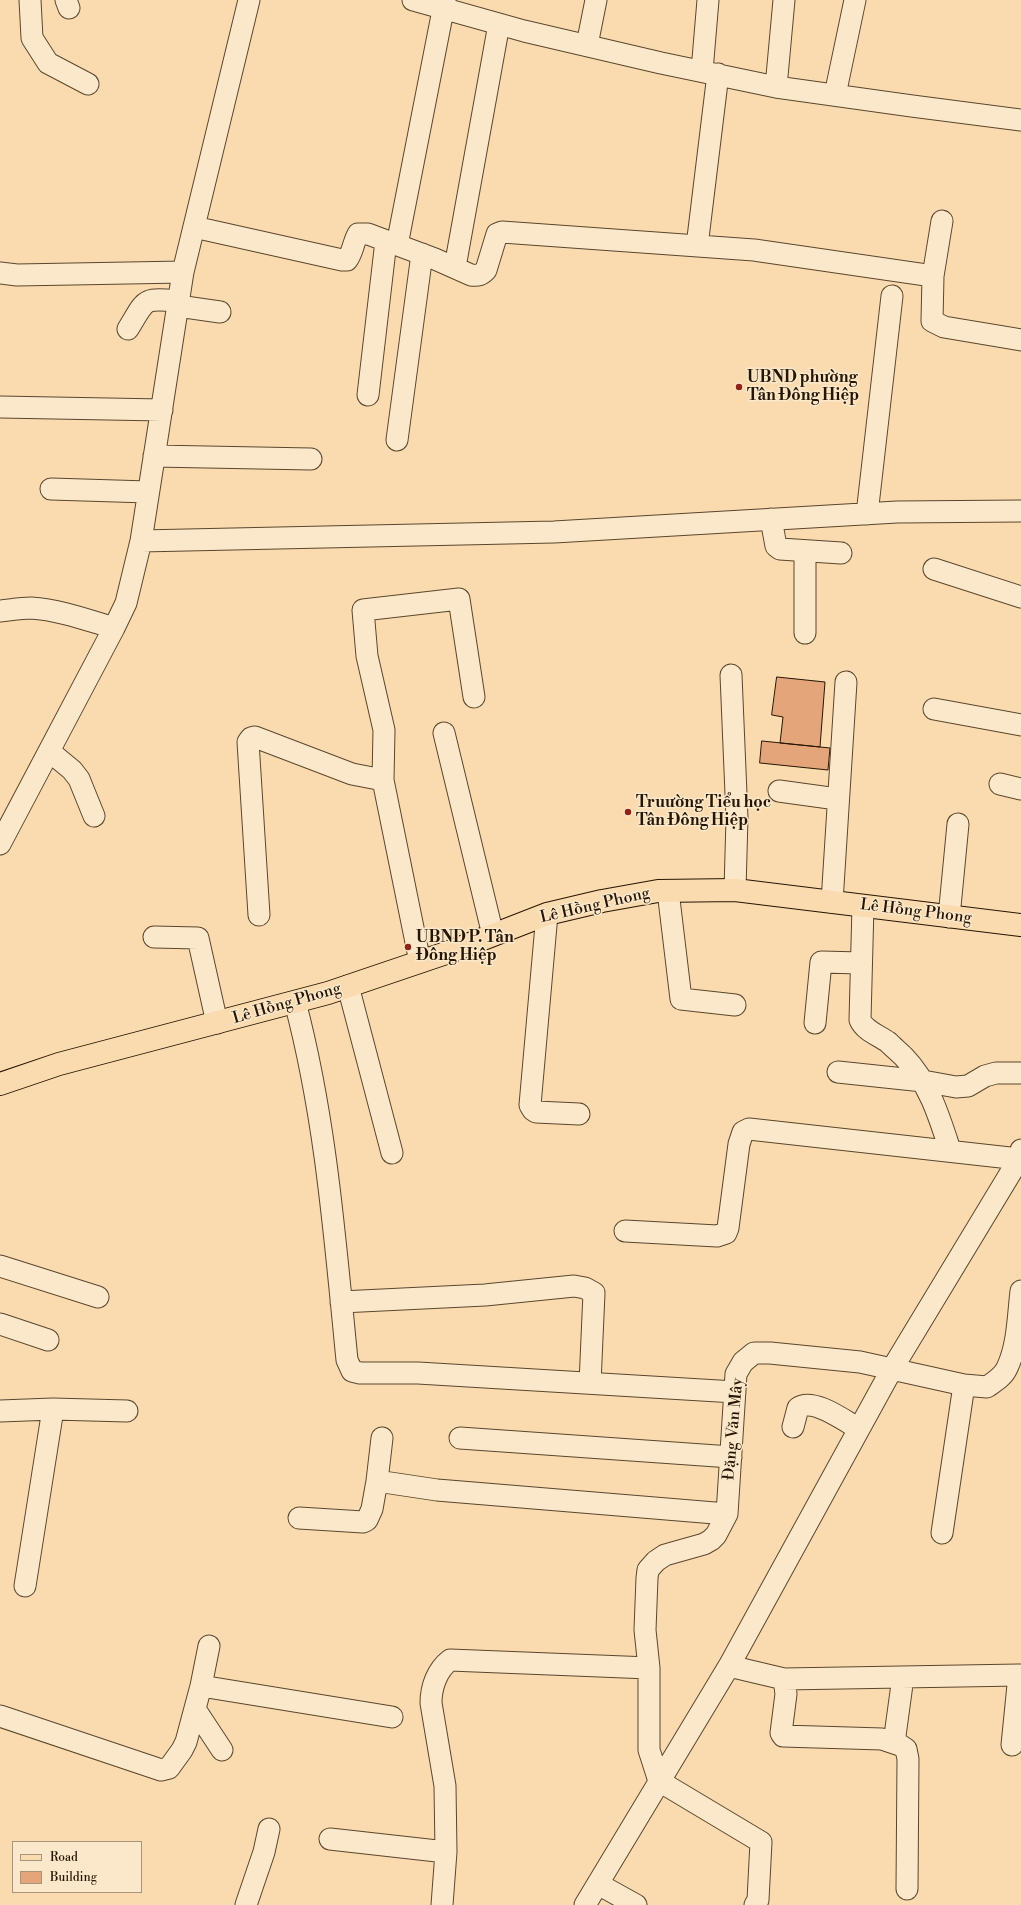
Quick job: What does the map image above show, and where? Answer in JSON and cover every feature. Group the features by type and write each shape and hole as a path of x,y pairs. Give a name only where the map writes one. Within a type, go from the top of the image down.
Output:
{"main road":[{"name":"Lê Hồng Phong","path":"0,1084 59,1064 295,1002 420,962 547,914 628,896 668,890 735,890 1021,926"}],"street":[{"path":"30,0 32,38 48,63 88,84"},
{"path":"0,844 126,603 141,541 183,272 249,0"},
{"path":"413,0 445,4 499,24 587,45 776,86 1021,120"},
{"path":"587,45 596,0"},
{"path":"697,246 710,72 708,0"},
{"path":"776,86 784,0"},
{"path":"835,94 855,0"},
{"path":"368,395 384,240 445,4"},
{"path":"456,267 499,24"},
{"path":"942,221 933,276 932,321 944,327 1021,340"},
{"path":"194,228 342,260 347,260 352,253 358,234 384,240 456,267 471,275 482,274 486,270 499,232 754,250 807,259 933,276"},
{"path":"397,440 422,254"},
{"path":"0,273 17,275 183,272"},
{"path":"867,514 892,296"},
{"path":"128,329 143,304 150,300 220,312"},
{"path":"0,407 162,410"},
{"path":"154,456 311,458"},
{"path":"52,489 148,492"},
{"path":"141,541 554,532 867,514 1021,512"},
{"path":"771,520 776,546 780,549 805,552 841,553"},
{"path":"805,552 805,633"},
{"path":"934,569 1021,597"},
{"path":"420,962 383,780 384,730 367,656 363,610 459,599 474,697"},
{"path":"0,611 30,608 44,610 114,628"},
{"path":"731,675 737,818 735,890"},
{"path":"832,902 837,798 846,682"},
{"path":"934,709 1021,725"},
{"path":"444,733 494,935"},
{"path":"259,915 248,742 251,738 255,737 352,774 383,780"},
{"path":"49,751 72,770 79,779 94,816"},
{"path":"1000,784 1021,789"},
{"path":"779,790 837,798"},
{"path":"949,917 958,824"},
{"path":"668,890 681,999 735,1005"},
{"path":"863,906 860,1020 863,1027 889,1043 923,1081 932,1099 950,1150"},
{"path":"547,914 530,1105 536,1112 579,1114"},
{"path":"154,937 198,938 217,1023"},
{"path":"815,1023 821,962 861,963"},
{"path":"348,986 392,1153"},
{"path":"295,1002 304,1037 328,1179 347,1360 352,1371 360,1373 418,1373 735,1392"},
{"path":"838,1072 923,1081 943,1086 962,1087 990,1074 1021,1073"},
{"path":"585,1905 729,1666 892,1369 1020,1157 749,1129 743,1132 739,1144 726,1234 717,1236 624,1231"},
{"path":"0,1266 98,1298"},
{"path":"341,1302 485,1295 574,1286 585,1288 594,1293 590,1383"},
{"name":"Đặng Văn Mây","path":"659,1781 649,1750 649,1668 645,1630 648,1570 656,1561 665,1555 704,1544 711,1540 716,1535 727,1514 736,1374 743,1362 754,1353 770,1353 860,1362 964,1385 987,1387 1007,1370 1013,1349 1021,1291"},
{"path":"0,1324 48,1340"},
{"path":"942,1534 964,1385"},
{"path":"793,1427 798,1408 807,1404 823,1409 859,1429"},
{"path":"0,1411 53,1409 127,1412"},
{"path":"25,1586 53,1409"},
{"path":"299,1518 363,1522 367,1520 372,1509 382,1438"},
{"path":"460,1438 731,1457"},
{"path":"377,1481 437,1490 727,1514"},
{"path":"0,1716 161,1770 169,1768 186,1742 201,1686 209,1646"},
{"path":"442,1905 446,1852 445,1786 431,1703 431,1696 441,1667 450,1660 649,1668"},
{"path":"729,1666 784,1679 1020,1675 1012,1745"},
{"path":"894,1743 903,1677"},
{"path":"784,1679 786,1694 781,1733 783,1736 882,1739 906,1749 908,1758 907,1889"},
{"path":"201,1686 392,1717"},
{"path":"195,1709 222,1750"},
{"path":"659,1781 761,1842 758,1900 755,1905"},
{"path":"246,1905 264,1852 269,1829"},
{"path":"330,1839 446,1852"},
{"path":"598,1884 636,1905"}],"building":[{"path":"777,677 825,682 820,747 780,743 783,717 772,715"},
{"path":"762,741 830,748 828,770 760,763"}],"place":[{"name":"UBND phường Tân Đông Hiệp","path":"739,387"},
{"name":"Truường Tiểu học Tân Đông Hiệp","path":"628,812"},
{"name":"UBND P. Tân Đông Hiệp","path":"408,947"}]}
